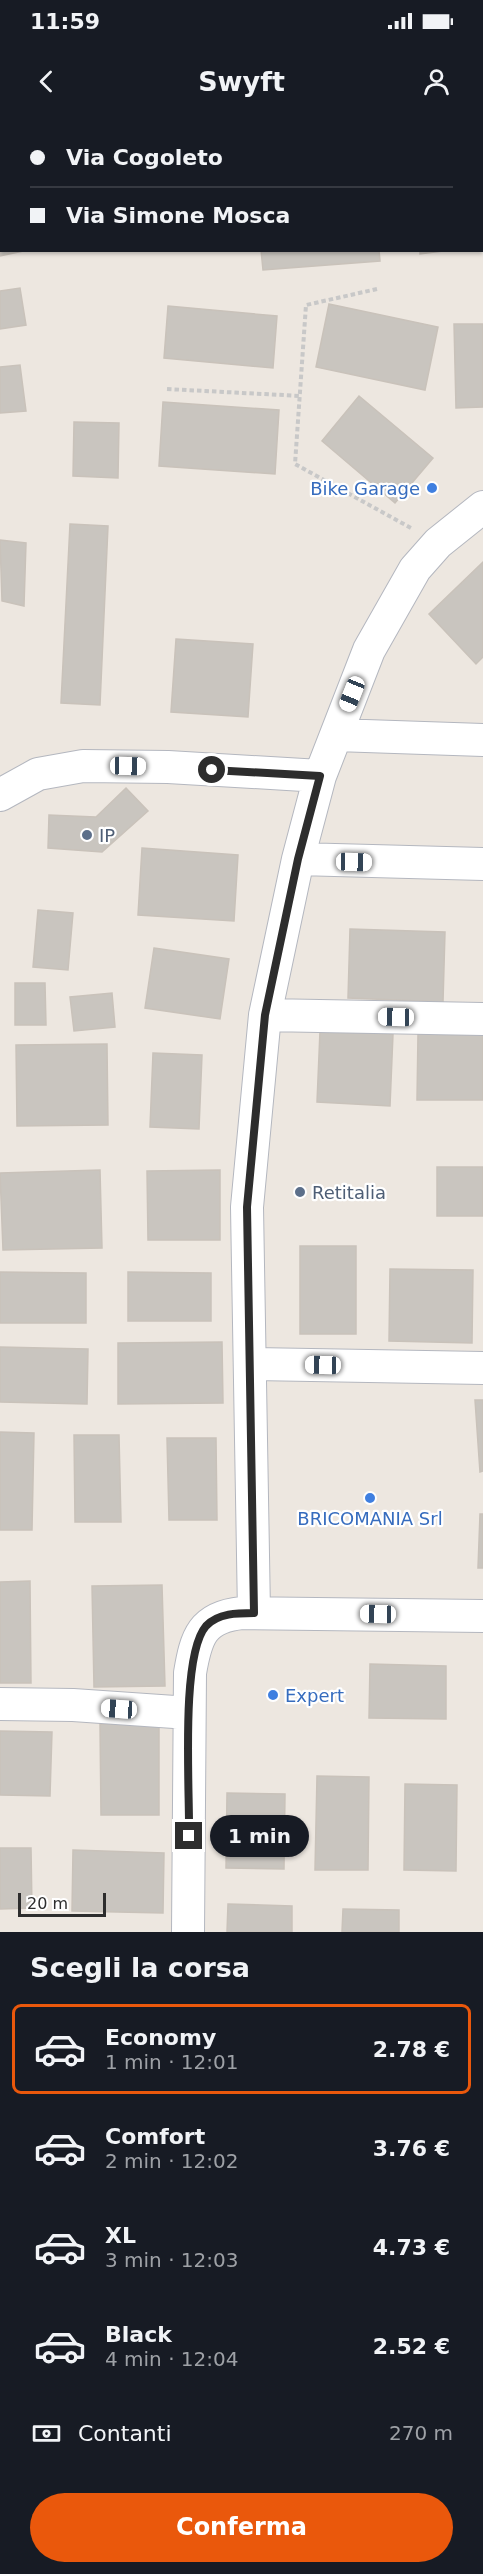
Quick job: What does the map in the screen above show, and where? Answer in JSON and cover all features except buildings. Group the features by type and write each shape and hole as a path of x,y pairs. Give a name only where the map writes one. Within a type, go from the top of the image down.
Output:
{"street":[{"path":"254,1613 247,1207 265,1015 298,859 320,776 369,650 415,569 438,543 483,507"},
{"path":"336,735 483,740"},
{"path":"0,795 38,774 83,766 168,767 320,776"},
{"path":"298,859 483,864"},
{"path":"265,1015 483,1019"},
{"path":"250,1364 483,1368"},
{"path":"188,1932 189,1713 193,1656 196,1643 206,1626 221,1616 254,1613 483,1616"},
{"path":"0,1704 189,1713"}],"path":[{"path":"377,289 306,304 295,464 438,543"},
{"path":"167,389 301,396"}],"place":[{"name":"Bike Garage","path":"432,488"},
{"name":"IP","path":"87,835"},
{"name":"Retitalia","path":"300,1192"},
{"name":"BRICOMANIA Srl","path":"370,1498"},
{"name":"Expert","path":"273,1695"}],"route":[{"path":"189,1836 190,1674 196,1643 206,1626 213,1620 229,1614 254,1613 247,1207 265,1015 298,859 320,776 212,770"}]}
